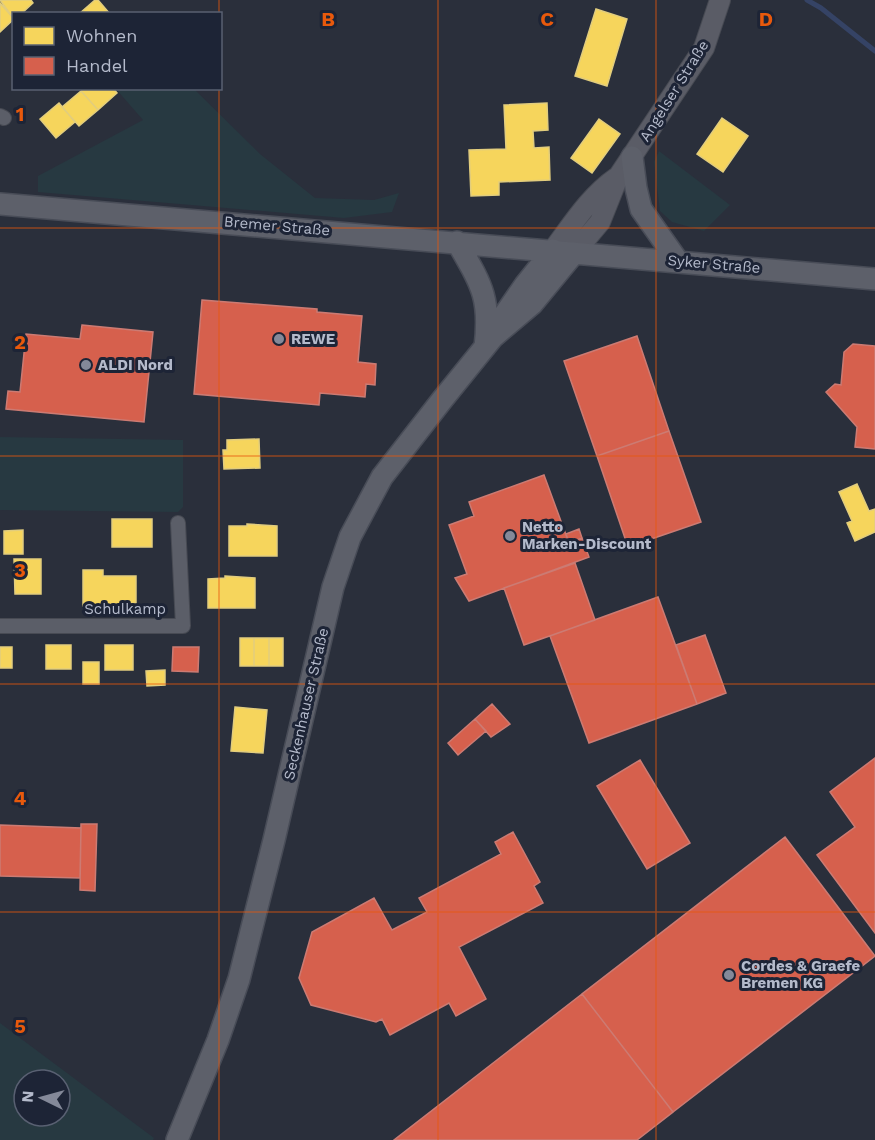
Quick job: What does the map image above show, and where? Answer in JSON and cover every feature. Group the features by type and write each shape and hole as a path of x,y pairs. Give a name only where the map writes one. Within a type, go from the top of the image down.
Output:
{"main road":[{"name":"Angelser Straße","path":"563,252 585,208 605,186 618,177 704,48 720,0"},
{"path":"632,157 641,209 677,260"},
{"name":"Bremer Straße","path":"0,204 563,252"},
{"path":"457,242 483,288 489,342"},
{"name":"Syker Straße","path":"563,252 677,260 875,279"},
{"name":"Seckenhauser Straße","path":"177,1140 239,979 333,587 350,537 382,477 489,342 500,320 563,252"}],"street":[{"name":"Schulkamp","path":"0,626 183,626 178,523"}],"shaded area":[{"path":"117,90 195,90 260,154 315,198 374,200 399,193 392,212 344,218 38,192 38,176 143,120"},
{"path":"659,151 730,205 704,231 672,222 660,211 654,162"},
{"path":"0,437 183,440 183,507 178,512 0,510"},
{"path":"0,1023 60,1068 12,1068 12,1128 72,1128 72,1077 154,1138 153,1140 0,1140"}],"building: Wohnen":[{"path":"0,0 31,0 33,3 23,12 12,12 12,16"},
{"path":"98,0 108,12 81,12"},
{"path":"0,3 12,17 12,21 0,32"},
{"path":"596,9 627,19 607,86 575,76"},
{"path":"115,90 117,93 98,110 81,91"},
{"path":"81,91 98,110 79,126 62,107"},
{"path":"59,103 75,122 56,138 40,119"},
{"path":"547,103 548,130 533,131 534,148 549,147 550,180 499,182 499,195 471,196 469,150 506,149 504,105"},
{"path":"722,118 748,136 723,172 697,154"},
{"path":"599,119 620,134 592,173 571,158"},
{"path":"259,439 260,468 224,469 223,450 227,450 227,440"},
{"path":"857,484 869,511 875,509 875,532 855,541 847,523 852,521 839,492"},
{"path":"112,519 152,519 152,547 112,547"},
{"path":"247,524 277,526 277,556 229,556 229,526 247,526"},
{"path":"23,530 23,554 4,554 4,531"},
{"path":"14,559 41,559 41,594 15,594"},
{"path":"83,570 103,570 103,576 136,576 136,603 83,606"},
{"path":"225,576 255,578 255,608 208,608 208,579 225,578"},
{"path":"240,638 254,638 254,666 240,666"},
{"path":"254,638 269,638 269,666 254,666"},
{"path":"269,638 283,638 283,666 269,666"},
{"path":"46,645 71,645 71,669 46,669"},
{"path":"105,645 133,645 133,670 105,670"},
{"path":"0,647 12,647 12,668 0,668"},
{"path":"83,662 99,662 99,684 83,684"},
{"path":"165,670 165,685 147,686 146,671"},
{"path":"235,707 267,710 263,753 231,751"}],"building: Handel":[{"name":"REWE","path":"202,300 317,309 317,312 362,316 358,362 376,364 375,385 366,384 365,397 320,393 319,405 194,394"},
{"name":"ALDI Nord","path":"82,325 153,332 144,422 6,409 8,391 20,392 26,334 80,339"},
{"path":"637,336 669,431 597,456 564,361"},
{"path":"853,344 875,346 875,449 855,447 857,427 826,392 835,384 841,385 844,352"},
{"path":"669,431 701,522 628,547 597,456"},
{"name":"Netto Marken-Discount","path":"544,475 569,543 582,538 589,557 469,601 455,578 467,574 449,525 474,516 469,502"},
{"path":"579,529 582,538 569,543 566,534"},
{"path":"575,563 595,620 524,645 504,588"},
{"path":"658,597 697,704 589,743 550,636"},
{"path":"705,635 726,693 697,704 676,645"},
{"path":"173,647 199,647 198,672 172,671"},
{"path":"492,704 510,724 491,737 475,719"},
{"path":"475,719 486,731 458,755 448,743"},
{"path":"875,758 875,933 817,855 855,827 830,792"},
{"path":"640,760 690,843 647,869 597,786"},
{"path":"81,824 97,824 95,891 80,890"},
{"path":"0,825 81,828 80,878 0,876"},
{"path":"513,832 540,882 534,886 543,903 459,947 486,999 456,1016 449,1003 390,1035 382,1019 376,1022 311,1005 299,978 312,932 374,898 392,930 427,912 419,898 501,854 495,842"},
{"name":"Cordes & Graefe Bremen KG","path":"785,837 875,956 673,1112 582,994"},
{"path":"582,994 673,1112 637,1140 394,1140"}],"waterway":[{"path":"807,0 821,8 875,51"}],"place":[{"name":"REWE","path":"279,339"},
{"name":"ALDI Nord","path":"86,365"},
{"name":"Netto Marken-Discount","path":"510,536"},
{"name":"Cordes & Graefe Bremen KG","path":"729,975"}]}
